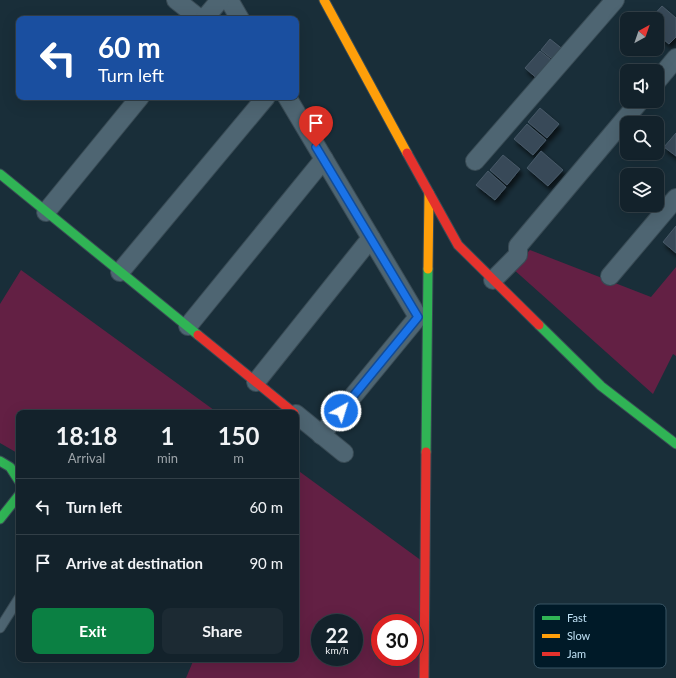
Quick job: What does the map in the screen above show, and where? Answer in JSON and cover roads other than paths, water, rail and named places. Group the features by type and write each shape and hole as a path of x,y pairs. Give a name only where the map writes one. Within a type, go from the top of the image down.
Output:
{"street":[{"path":"176,0 196,16"},
{"path":"207,16 220,0"},
{"path":"229,0 238,16"},
{"path":"324,0 458,245 601,386 676,444"},
{"path":"475,161 614,0"},
{"path":"664,73 676,58"},
{"path":"46,212 138,100"},
{"path":"120,272 263,100"},
{"path":"289,100 418,317 321,435"},
{"path":"489,275 509,247 518,246 634,108"},
{"path":"188,326 324,159"},
{"path":"0,174 290,410"},
{"path":"424,678 429,192"},
{"path":"610,276 676,198"},
{"path":"256,382 371,238"},
{"path":"299,417 344,453"},
{"path":"0,460 10,467 16,476"},
{"path":"0,519 16,499"}],"lane":[{"path":"0,628 16,603"}]}
